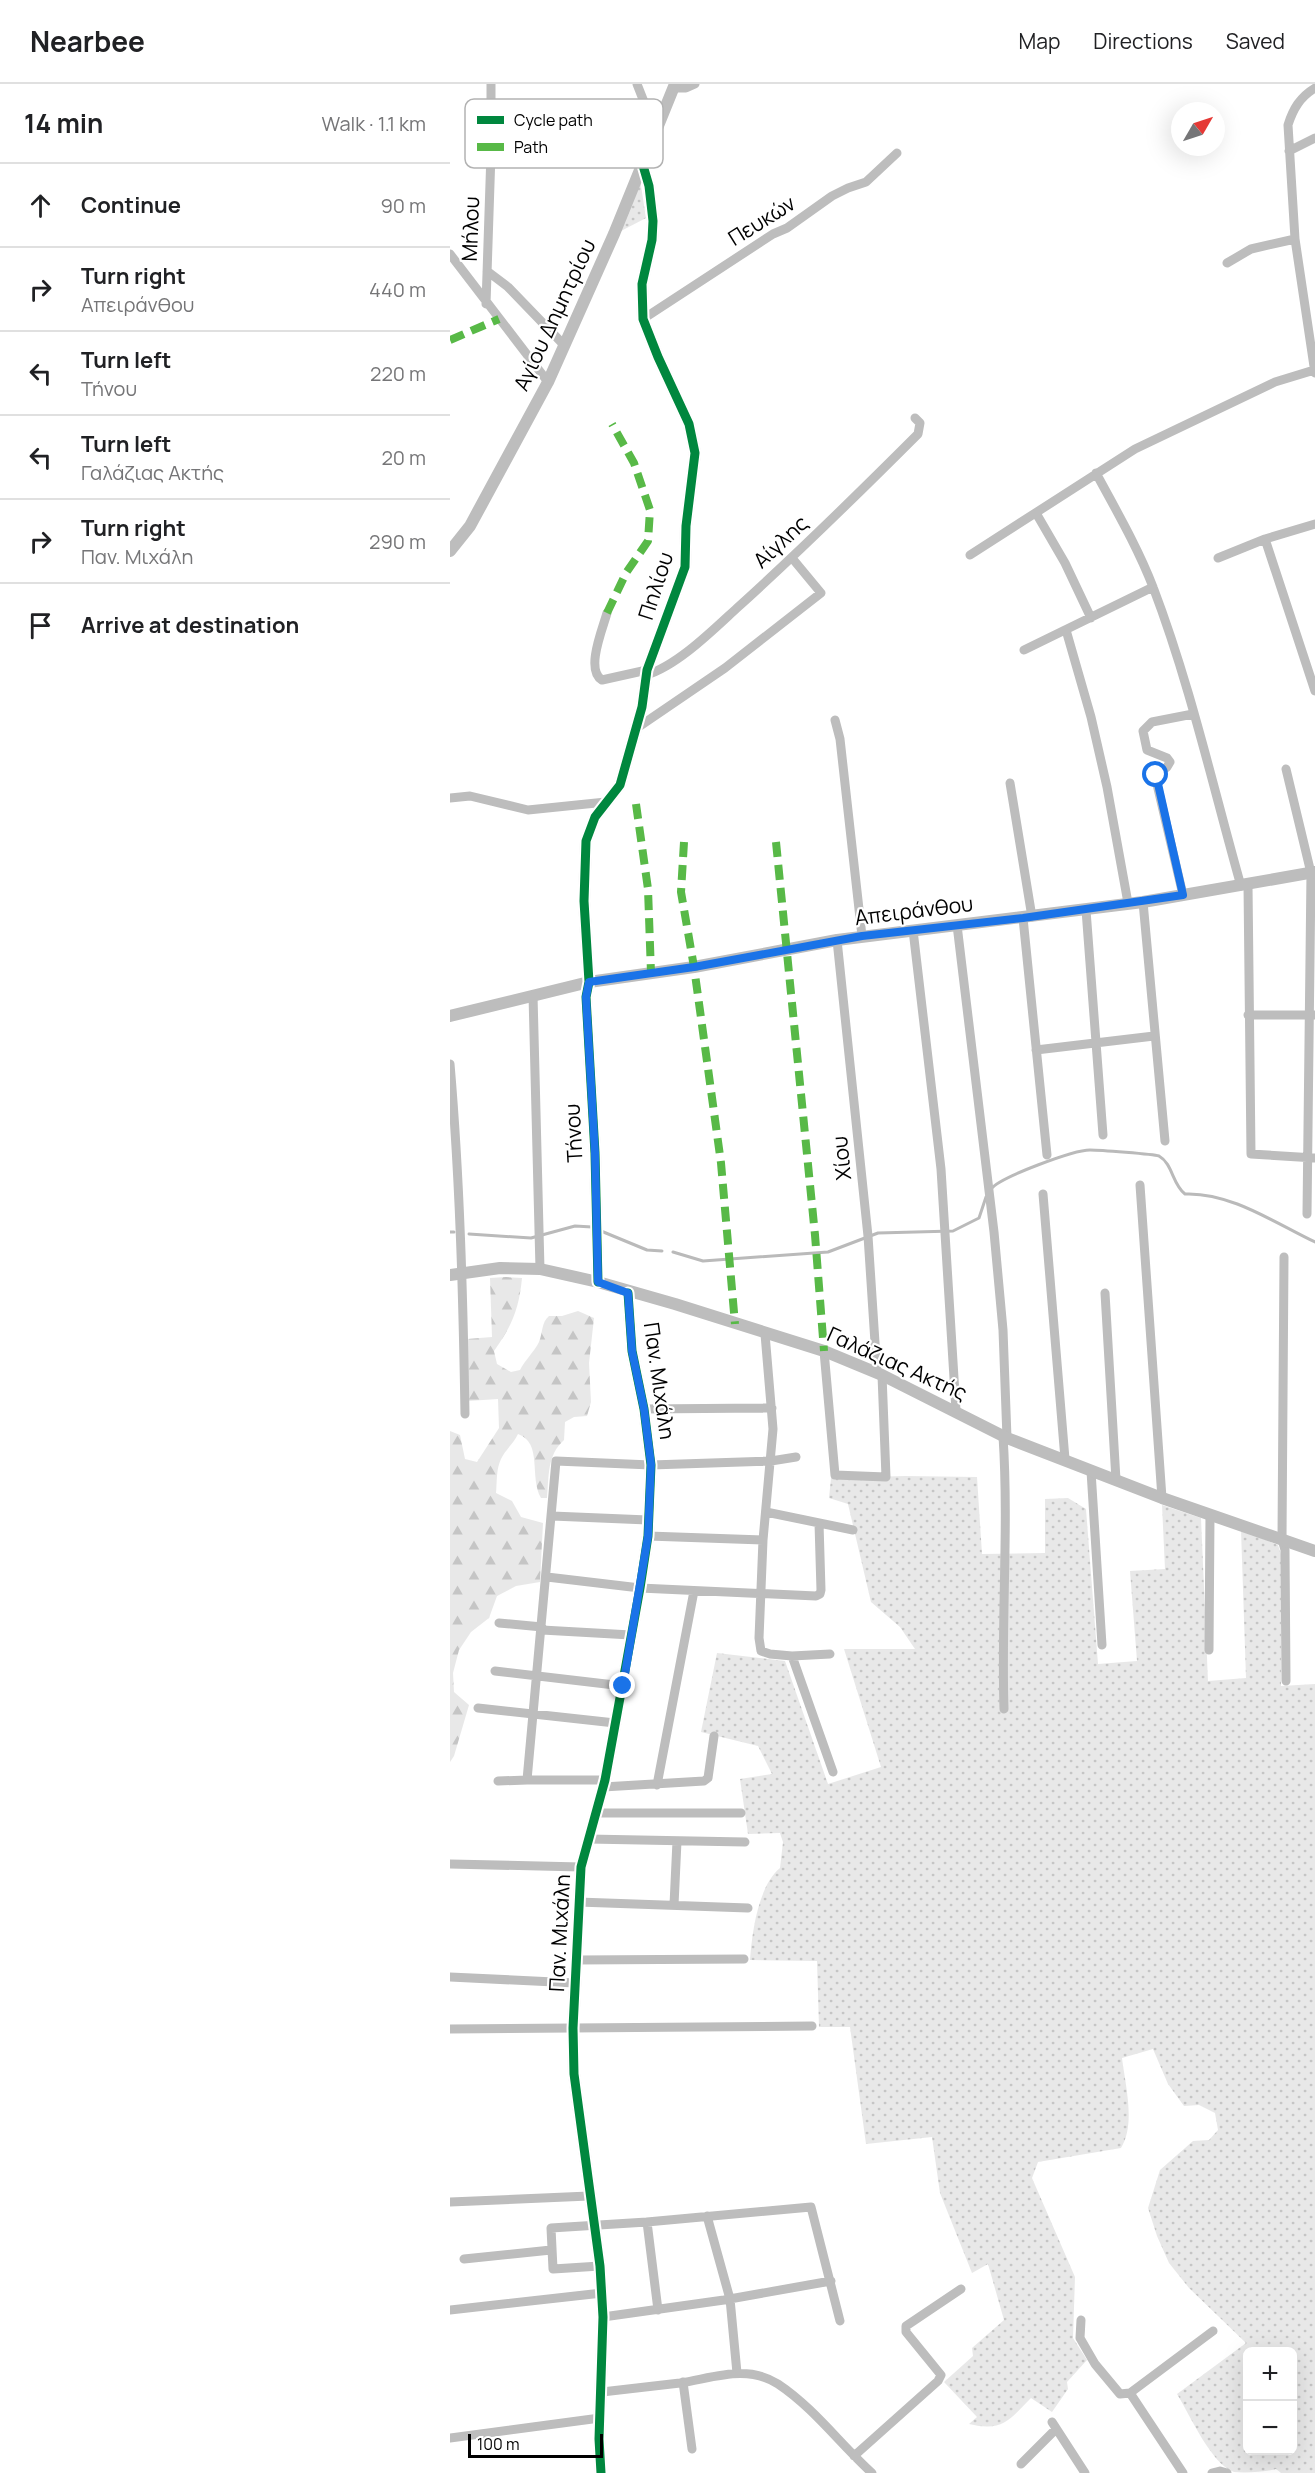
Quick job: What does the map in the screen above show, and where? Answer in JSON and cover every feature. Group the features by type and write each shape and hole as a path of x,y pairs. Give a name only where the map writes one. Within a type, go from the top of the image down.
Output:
{"street":[{"path":"637,84 643,99"},
{"path":"674,86 686,88 695,84"},
{"name":"Αγίου Δημητρίου","path":"663,114 674,86"},
{"path":"970,555 1135,449 1275,382 1315,372 1295,239 1288,125 1292,111 1299,100 1315,88"},
{"path":"1289,151 1315,138"},
{"name":"Πευκών","path":"643,319 773,234 787,228 832,196 866,182 897,153"},
{"name":"Μήλου","path":"486,304 490,168"},
{"name":"Αγίου Δημητρίου","path":"450,551 470,526 548,382 614,234 640,168"},
{"name":"Πηλίου","path":"589,982 584,901 585,841 591,822 620,785 637,728 647,673 685,567 686,526 695,453 689,424 643,319 642,284 652,240 653,221 649,186 644,168"},
{"path":"1227,263 1251,249 1295,239"},
{"path":"450,254 486,304 548,382"},
{"path":"487,271 508,287 564,345"},
{"name":"Αίγλης","path":"607,613 595,654 594,671 598,677 602,680 647,673 665,667 792,558 918,434 920,423 915,418"},
{"path":"1096,473 1139,554 1153,587 1245,885 1251,1154 1312,1158"},
{"path":"1036,513 1065,563 1091,618"},
{"path":"1218,558 1265,539 1315,524"},
{"path":"1265,539 1315,692"},
{"path":"637,728 725,668 821,593 792,558"},
{"path":"1024,650 1153,587"},
{"path":"1066,630 1091,717 1128,903"},
{"path":"1183,895 1156,780 1156,775 1170,762 1167,758 1148,750 1143,731 1145,726 1152,722 1193,714"},
{"path":"835,720 840,739 862,936"},
{"path":"1286,769 1313,872 1312,1158 1307,1214"},
{"path":"1010,783 1027,918 1036,1050 1047,1155"},
{"path":"450,798 470,796 528,810 606,802"},
{"name":"Απειράνθου","path":"450,1016 589,982 694,967 837,940 1143,902 1313,872"},
{"path":"1143,902 1165,1141"},
{"path":"1086,910 1103,1135"},
{"path":"957,926 994,1232 1003,1330 1006,1512 1003,1563 1004,1709"},
{"path":"913,930 940,1170 956,1410"},
{"name":"Χίου","path":"824,1351 834,1475 886,1477 868,1236 837,940"},
{"name":"Τήνου","path":"589,982 586,997 595,1153 598,1282"},
{"path":"533,995 540,1269"},
{"path":"1248,1015 1312,1015"},
{"path":"1036,1050 1154,1036"},
{"path":"450,1064 457,1149 456,1274 465,1414"},
{"path":"1140,1185 1162,1498"},
{"path":"1042,1194 1065,1459"},
{"path":"1284,1257 1282,1539 1286,1550 1286,1681"},
{"name":"Γαλάζιας Ακτής","path":"456,1274 500,1268 540,1269 598,1282 628,1293 675,1304 824,1351 880,1374 956,1410 1005,1437 1162,1498 1315,1551"},
{"name":"Παν. Μιχάλη","path":"601,2473 599,2439 602,2392 602,2293 586,2153 574,2074 573,2028 581,1867 604,1784 648,1536 651,1464 644,1409 632,1351 628,1293"},
{"path":"1105,1293 1116,1480"},
{"path":"765,1334 772,1408 771,1461 763,1540 759,1638 761,1651 792,1656 830,1654"},
{"path":"644,1409 772,1408"},
{"path":"527,1779 556,1461 651,1464 771,1461 796,1457"},
{"path":"1091,1471 1102,1645"},
{"path":"766,1512 853,1530"},
{"path":"1209,1650 1210,1515"},
{"path":"552,1516 648,1520"},
{"path":"547,1577 640,1588 761,1594 820,1594 819,1523"},
{"path":"648,1536 763,1540"},
{"path":"657,1785 694,1591"},
{"path":"499,1623 631,1635"},
{"path":"792,1656 833,1772"},
{"path":"495,1671 623,1686"},
{"path":"478,1708 615,1724"},
{"path":"498,1781 527,1779 657,1785 704,1781 708,1778 714,1737"},
{"path":"596,1813 741,1813"},
{"path":"588,1839 745,1842"},
{"path":"674,1905 677,1841"},
{"path":"450,1864 581,1867"},
{"path":"578,1902 748,1908"},
{"path":"576,1960 744,1959"},
{"path":"450,1977 575,1983"},
{"path":"450,2029 812,2026"},
{"path":"450,2202 590,2196"},
{"path":"600,2265 553,2269 551,2228 811,2207 840,2321"},
{"path":"707,2216 730,2299 737,2373"},
{"path":"647,2222 658,2310"},
{"path":"464,2259 551,2250"},
{"path":"603,2317 730,2299 831,2281"},
{"path":"854,2456 938,2381 941,2375 906,2332 906,2326 961,2289"},
{"path":"450,2310 602,2293"},
{"path":"1081,2320 1080,2338 1095,2364 1120,2394 1130,2393 1213,2331"},
{"path":"602,2392 737,2373 760,2375 778,2384 810,2411 872,2473"},
{"path":"683,2382 692,2448"},
{"path":"1130,2393 1182,2473"},
{"path":"450,2438 600,2418"},
{"path":"1021,2464 1054,2426 1085,2473"},
{"path":"1212,2473 1220,2471 1227,2473"}],"green space":[{"path":"640,179 646,218 621,231"},
{"path":"490,1278 522,1278 514,1317 494,1351 497,1364 511,1372 520,1370 539,1342 546,1319 549,1316 562,1316 578,1311 594,1318 589,1363 591,1402 587,1416 574,1417 565,1422 564,1440 554,1452 550,1466 547,1498 541,1498 538,1490 533,1453 526,1438 518,1434 499,1463 496,1493 512,1501 521,1517 543,1523 540,1582 516,1586 497,1596 489,1618 471,1632 459,1650 453,1673 454,1692 469,1705 454,1756 450,1762 450,1431 460,1435 465,1459 477,1462 499,1428 498,1399 468,1401 467,1339 492,1337"},
{"path":"977,1477 982,1554 1045,1553 1045,1499 1068,1498 1086,1509 1098,1664 1137,1661 1130,1571 1165,1569 1162,1505 1201,1518 1208,1681 1246,1678 1241,1530 1278,1545 1281,1554 1281,1686 1315,1684 1315,2473 1281,2473 1276,2469 1234,2472 1225,2467 1209,2449 1177,2394 1246,2343 1189,2288 1169,2263 1148,2208 1160,2170 1193,2141 1209,2140 1218,2130 1215,2113 1199,2105 1184,2106 1168,2084 1153,2049 1122,2058 1129,2116 1121,2148 1038,2162 1032,2178 1075,2277 1073,2338 1087,2360 1067,2382 1068,2389 1052,2412 1031,2398 1011,2418 998,2425 969,2424 977,2417 944,2382 973,2356 972,2348 1004,2320 988,2264 972,2273 940,2193 932,2137 866,2144 850,2027 819,2027 817,1961 750,1960 752,1937 761,1898 772,1876 780,1868 783,1842 780,1833 748,1834 740,1779 772,1774 758,1746 701,1732 717,1653 785,1661 828,1784 881,1767 844,1649 915,1649 900,1627 871,1602 848,1504 829,1498 831,1478"}],"waterway":[{"path":"991,1189 1022,1171 1082,1151 1155,1155 1164,1160 1177,1185 1185,1194 1219,1198 1235,1203 1315,1242"},
{"path":"673,1252 703,1261 828,1252 878,1233 953,1231 979,1218 986,1197"},
{"path":"469,1234 531,1238 575,1226 592,1227"},
{"path":"601,1231 647,1250 662,1251"}],"marked path":[{"path":"450,340 499,319"},
{"path":"607,613 626,573 648,541 650,510 634,463 612,424"},
{"path":"636,804 648,889 651,973"},
{"path":"684,842 681,892 694,967 721,1163 735,1324"},
{"path":"776,842 815,1235 824,1351"}],"cycle path":[{"path":"598,1282 595,1153 586,997 589,982 584,901 586,841 595,817 620,785 642,707 647,670 685,567 686,526 695,453 689,424 643,319 642,284 652,240 653,221 649,186 644,168"},
{"path":"601,2473 599,2439 603,2317 600,2266 574,2074 573,2028 581,1867 605,1780 648,1536 651,1465 644,1409 632,1351 628,1293"}],"route":[{"path":"623,1686 648,1536 651,1464 644,1409 632,1351 628,1293 598,1282 595,1153 586,997 589,982 694,967 862,936 1023,918 1183,895 1156,775"}]}
